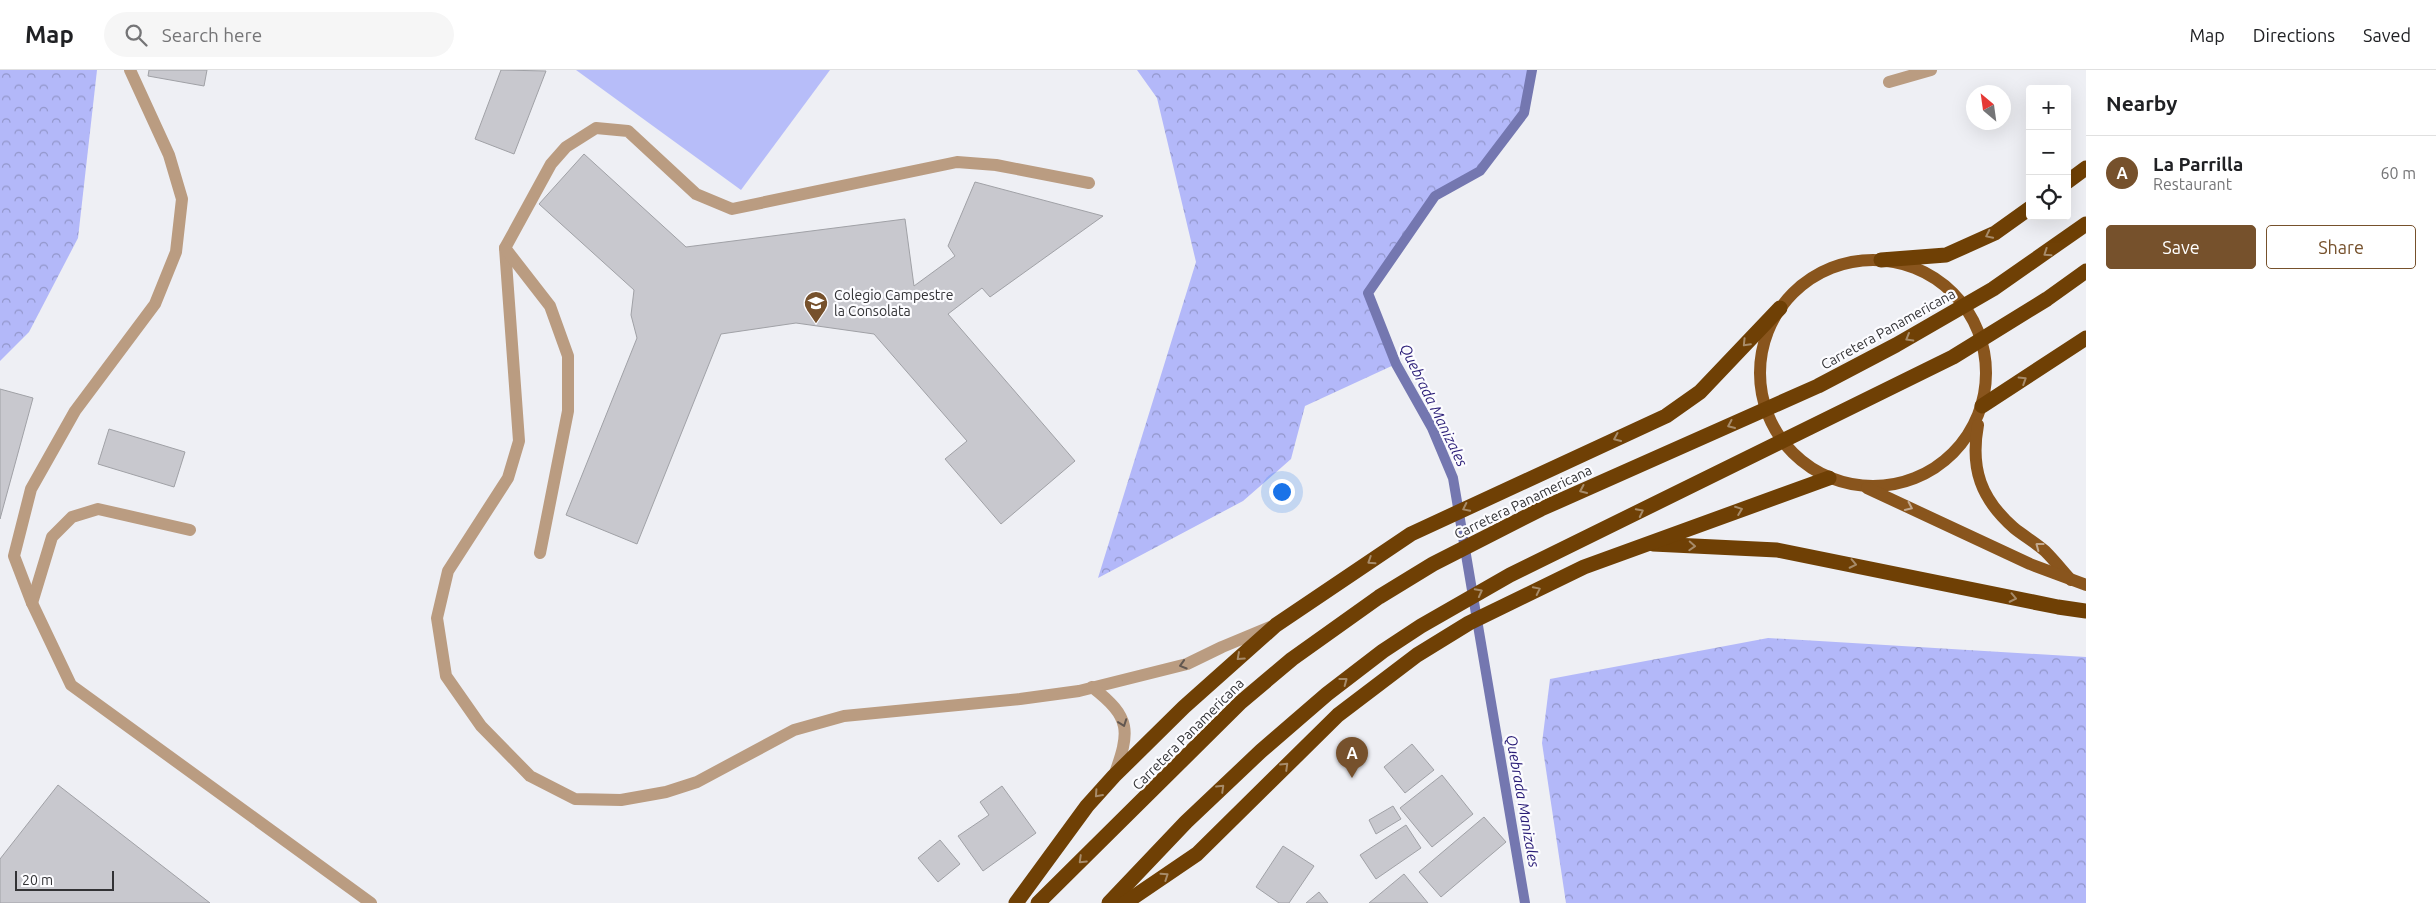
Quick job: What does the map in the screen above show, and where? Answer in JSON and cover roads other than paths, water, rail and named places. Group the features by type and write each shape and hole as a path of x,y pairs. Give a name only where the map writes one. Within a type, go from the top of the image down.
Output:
{"highway":[{"path":"2071,179 2086,168"},
{"path":"1881,260 1946,255 1995,233 2026,211"},
{"name":"Carretera Panamericana","path":"1038,903 1241,702 1292,659 1378,596 1433,564 1541,509 1818,386 1896,345 1993,289 2086,224"},
{"path":"1109,903 1186,822 1260,751 1327,694 1383,651 1462,601 1953,357 2047,299 2086,271"},
{"path":"1016,903 1087,806 1114,776 1184,707 1276,625 1411,534 1510,486 1666,416 1700,392 1780,308"},
{"path":"1981,409 2086,338"},
{"path":"1125,903 1197,854 1338,715 1417,655 1468,623 1584,567 1829,478"},
{"path":"1644,544 1777,550 2086,611"}],"main road":[{"path":"1981,409 1964,441 1953,454 1934,469 1912,480 1889,486 1864,487 1846,484 1829,478 1800,461 1777,436 1763,405 1759,371 1765,338 1780,308 1800,287 1824,271 1852,262 1881,260 1910,266 1936,278 1958,297 1974,321 1984,348 1987,377 1981,409 1974,444 1976,471 1984,491 2001,515 2014,528 2045,551 2072,582"},
{"path":"1864,487 2030,564 2072,582 2086,585"}],"street":[{"path":"130,70 169,155 182,199 176,252 155,304 75,411 31,489 14,556 32,603 71,685 371,903"},
{"path":"1890,82 1931,70"},
{"path":"1089,183 996,165 957,162 732,209 696,194 628,131 596,128 566,147 551,164 504,248 519,441 508,478 448,571 437,618 446,676 481,726 530,776 575,798 621,800 666,792 697,782 794,730 844,716 1020,699 1079,691 1092,686 1187,664 1222,647 1276,625"},
{"path":"504,248 550,306 568,356 568,411 540,553"},
{"path":"32,603 52,537 72,517 98,509 190,530"},
{"path":"1092,686 1112,702 1124,721 1126,734 1114,776"}],"waterway":[{"name":"Quebrada Manizales","path":"1525,903 1453,478 1432,428 1396,364 1368,293 1435,196 1480,171 1524,113 1532,70"}],"place":[{"name":"Colegio Campestre la Consolata","path":"816,324"},
{"name":"La Parrilla","path":"1352,778"}]}
